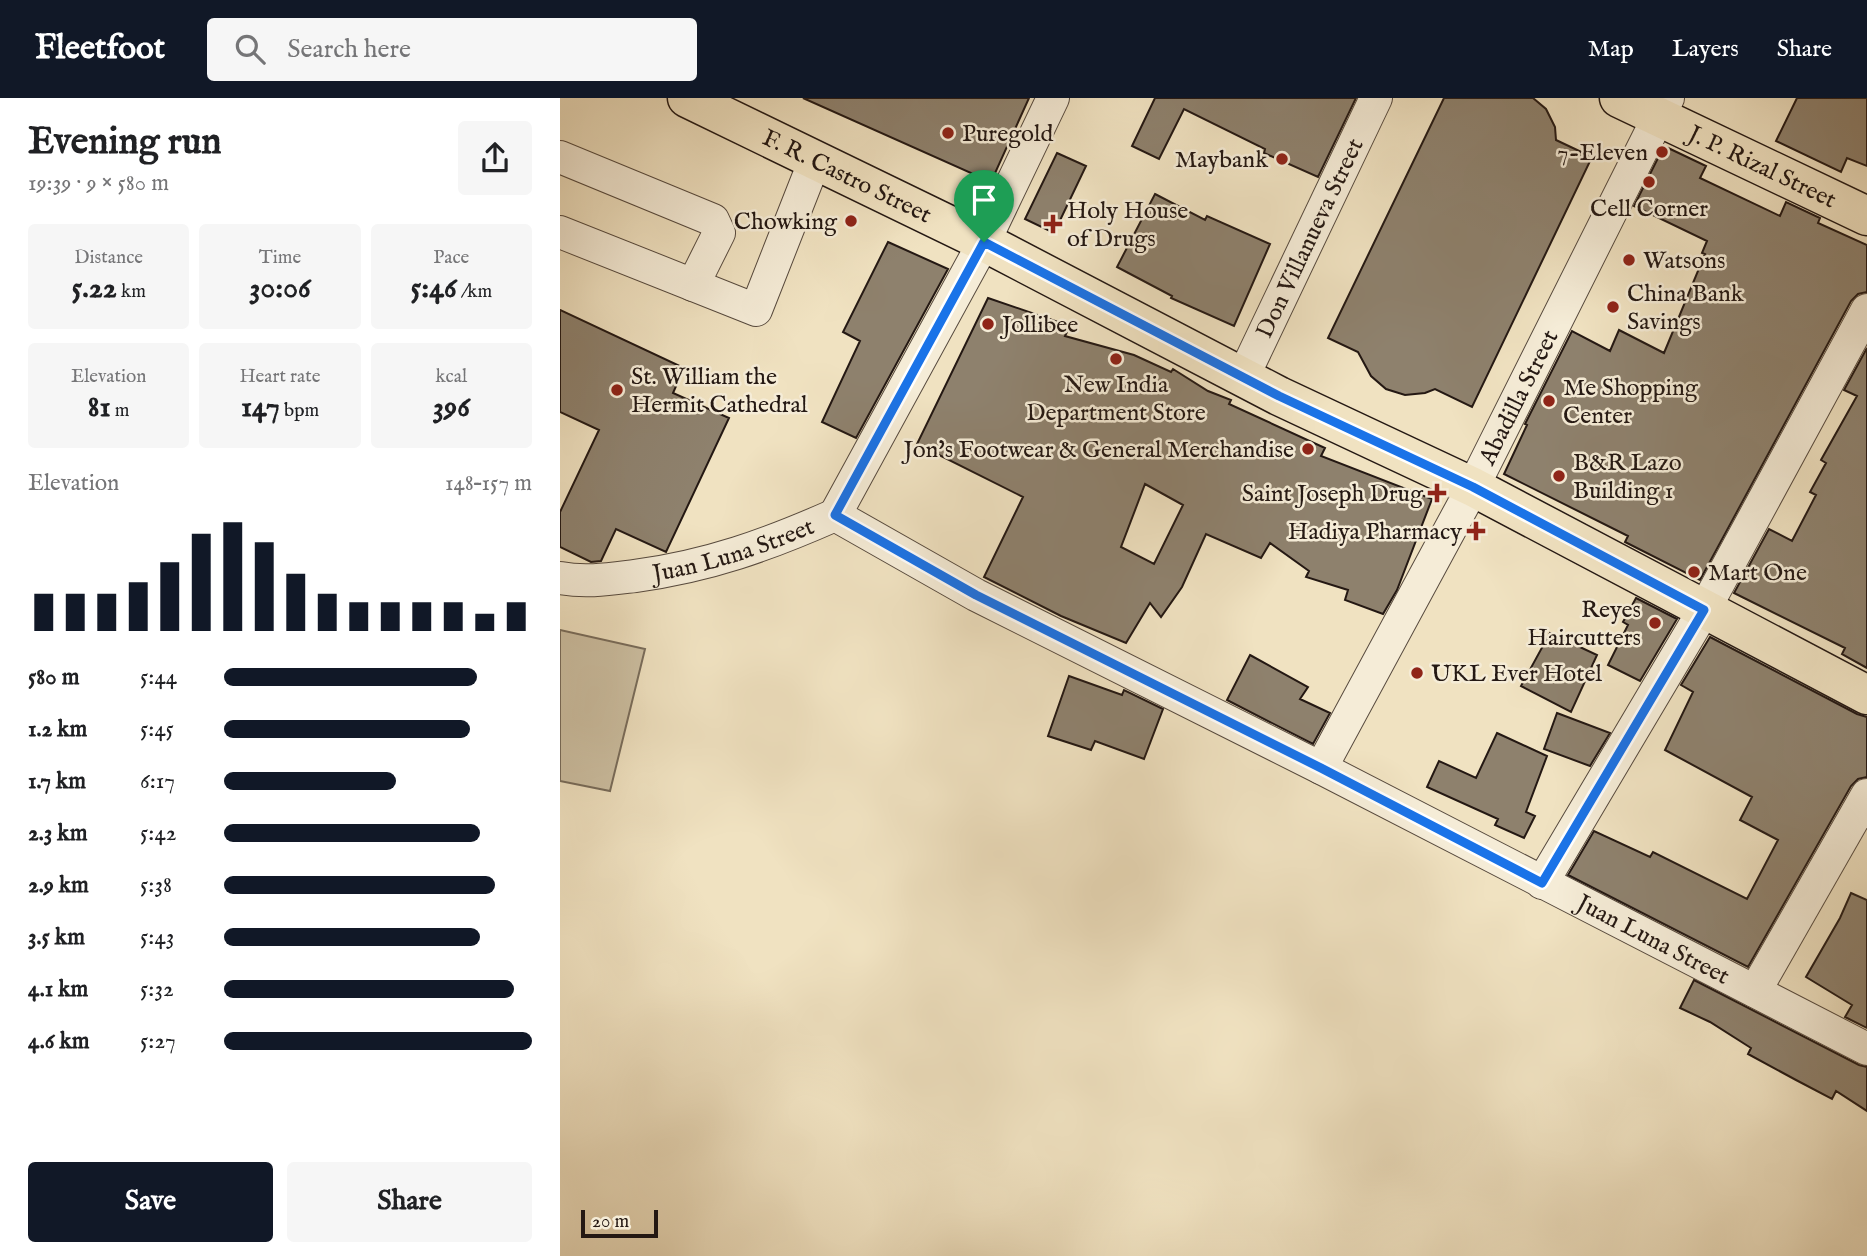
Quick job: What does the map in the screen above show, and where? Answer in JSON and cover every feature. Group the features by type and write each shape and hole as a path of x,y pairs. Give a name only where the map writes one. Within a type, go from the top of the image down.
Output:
{"main road":[{"name":"F. R. Castro Street","path":"687,98 984,242 1243,377 1473,487 1867,695"},
{"name":"J. P. Rizal Street","path":"1619,98 1663,107 1867,216"}],"street":[{"path":"835,515 984,242 1053,98"},
{"name":"Don Villanueva Street","path":"1243,377 1376,98"},
{"name":"Abadilla Street","path":"1321,768 1473,487 1663,107"},
{"path":"560,156 713,220 719,233 693,285"},
{"path":"560,232 756,310 815,160"},
{"path":"1542,883 1704,610 1867,310"},
{"name":"Juan Luna Street","path":"560,579 612,579 722,559 786,537 835,515 976,595 1321,768 1867,1049"},
{"path":"1755,991 1867,795"}],"shaded area":[{"path":"560,630 645,649 610,791 560,781"}],"building":[{"name":"Puregold","path":"803,98 1029,98 991,182"},
{"path":"1155,98 1356,98 1318,177 1264,153 1265,149 1184,109 1159,159 1132,146"},
{"path":"1444,98 1533,98 1546,109 1555,127 1556,140 1592,157 1472,407 1435,389 1405,395 1386,389 1371,376 1358,352 1328,338"},
{"path":"1797,98 1867,98 1867,166 1847,158 1841,172 1776,141"},
{"path":"1664,146 1706,166 1700,178 1780,216 1786,202 1820,218 1818,223 1867,245 1867,292 1858,294 1851,301 1700,580 1625,542 1628,536 1504,474 1527,425 1525,424 1572,331 1610,351 1619,330 1664,353 1705,254 1702,253 1707,241 1634,206"},
{"path":"1057,153 1086,166 1054,233 1025,219"},
{"path":"1155,194 1205,220 1207,216 1270,244 1234,326 1171,298 1172,296 1117,267"},
{"path":"888,242 948,269 856,438 822,422 860,341 843,332"},
{"path":"988,298 1070,326 1065,336 1134,355 1171,372 1173,369 1208,391 1231,400 1229,404 1325,448 1321,456 1432,499 1397,590 1383,614 1345,600 1348,590 1306,577 1309,571 1270,543 1261,558 1206,534 1182,587 1161,617 1150,603 1126,643 1061,616 984,577 1023,497 917,444","holes":["1145,484 1183,505 1154,564 1121,547"]},
{"path":"560,310 684,368 673,393 729,418 666,552 616,529 601,561 591,562 560,547 560,512 599,430 560,412"},
{"path":"1867,348 1867,668 1842,654 1845,648 1734,593 1769,529 1792,541 1816,495 1810,492 1826,463 1821,460 1857,396 1844,390"},
{"path":"1636,598 1677,619 1640,681 1608,665 1628,625 1623,622"},
{"path":"1550,633 1597,655 1571,712 1521,686"},
{"path":"1710,637 1867,717 1867,777 1858,779 1851,786 1748,967 1568,875 1594,831 1650,857 1653,852 1747,899 1778,840 1740,820 1752,797 1665,750 1693,692 1681,685"},
{"path":"1250,655 1308,687 1300,699 1330,713 1313,744 1227,700"},
{"path":"1069,676 1122,695 1124,690 1163,709 1144,759 1095,741 1091,750 1048,736"},
{"path":"1557,713 1610,733 1590,766 1544,749"},
{"path":"1497,733 1547,756 1526,812 1535,816 1524,838 1495,825 1498,819 1427,787 1439,761 1476,778"},
{"path":"1851,893 1867,900 1867,1028 1845,1017 1852,1005 1806,977 1840,918"},
{"path":"1694,980 1867,1067 1867,1111 1836,1091 1832,1099 1748,1054 1751,1048 1710,1022 1680,1008"}],"place":[{"name":"Puregold","path":"948,133"},
{"name":"7-Eleven","path":"1662,152"},
{"name":"Maybank","path":"1282,159"},
{"name":"Cell Corner","path":"1649,182"},
{"name":"Chowking","path":"851,221"},
{"name":"Holy House of Drugs","path":"1053,224"},
{"name":"Watsons","path":"1629,260"},
{"name":"China Bank Savings","path":"1613,307"},
{"name":"Jollibee","path":"988,324"},
{"name":"New India Department Store","path":"1116,359"},
{"name":"St. William the Hermit Cathedral","path":"617,390"},
{"name":"Me Shopping Center","path":"1549,401"},
{"name":"Jon's Footwear & General Merchandise","path":"1308,449"},
{"name":"B&R Lazo Building 1","path":"1559,476"},
{"name":"Saint Joseph Drug","path":"1437,493"},
{"name":"Hadiya Pharmacy","path":"1476,531"},
{"name":"Mart One","path":"1694,572"},
{"name":"Reyes Haircutters","path":"1655,623"},
{"name":"UKL Ever Hotel","path":"1417,673"}],"route":[{"path":"984,242 1279,396 1473,487 1704,610 1542,883 1321,768 976,595 835,515 984,242"}]}
